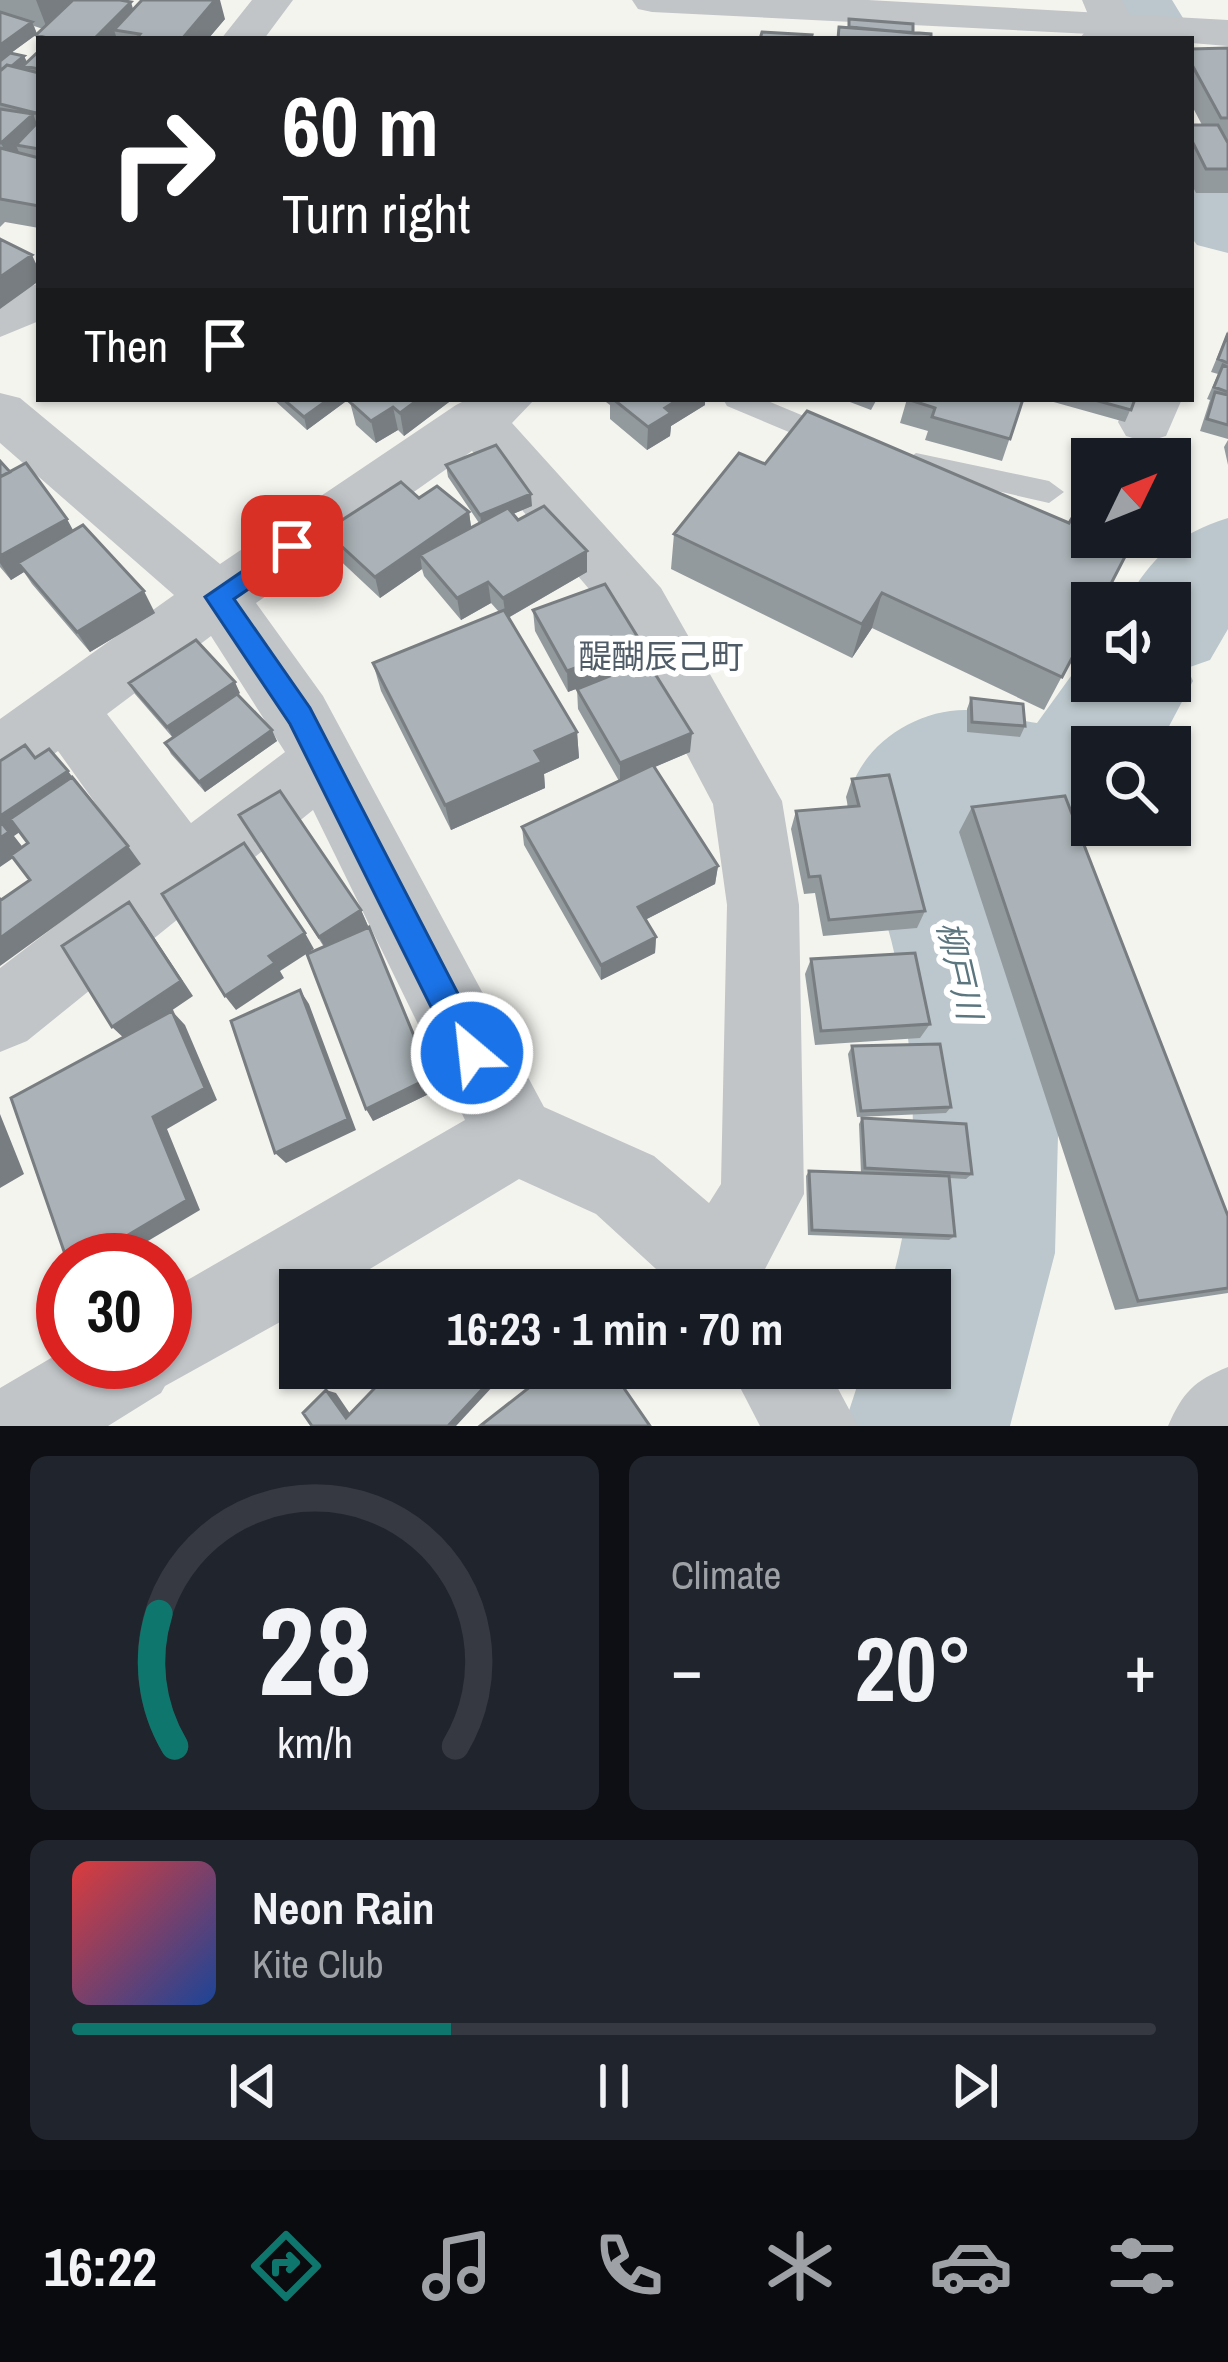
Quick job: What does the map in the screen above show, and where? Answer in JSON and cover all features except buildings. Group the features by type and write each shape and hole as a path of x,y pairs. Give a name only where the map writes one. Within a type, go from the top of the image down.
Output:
{"street":[{"path":"244,36 273,0"},
{"path":"652,0 1105,22 1228,34"},
{"path":"0,320 36,302"},
{"path":"0,755 218,597 492,409 639,605 747,801 763,905 762,1194 729,1269"},
{"path":"0,412 218,597 300,716 515,1136 625,1185 714,1269"},
{"path":"66,710 183,868"},
{"path":"0,1015 321,763"},
{"path":"192,1326 515,1136"},
{"path":"22,1426 84,1389"},
{"path":"789,1389 812,1426"},
{"path":"1214,1426 1228,1412"}],"lane":[{"path":"744,402 874,452 967,478 1048,492"}],"waterway":[{"name":"柳戸川","path":"1135,0 1145,18"},
{"name":"柳戸川","path":"1219,204 1228,226"},
{"name":"柳戸川","path":"1191,593 1228,560"},
{"name":"柳戸川","path":"927,1426 978,1253 987,1096 973,1005 953,923 911,825 916,786 943,767 962,763 1037,777 1067,771 1096,743 1121,702"}],"district":[{"name":"醍醐辰己町","path":"661,656"}],"route":[{"path":"292,546 218,597 300,716 472,1053"}]}
